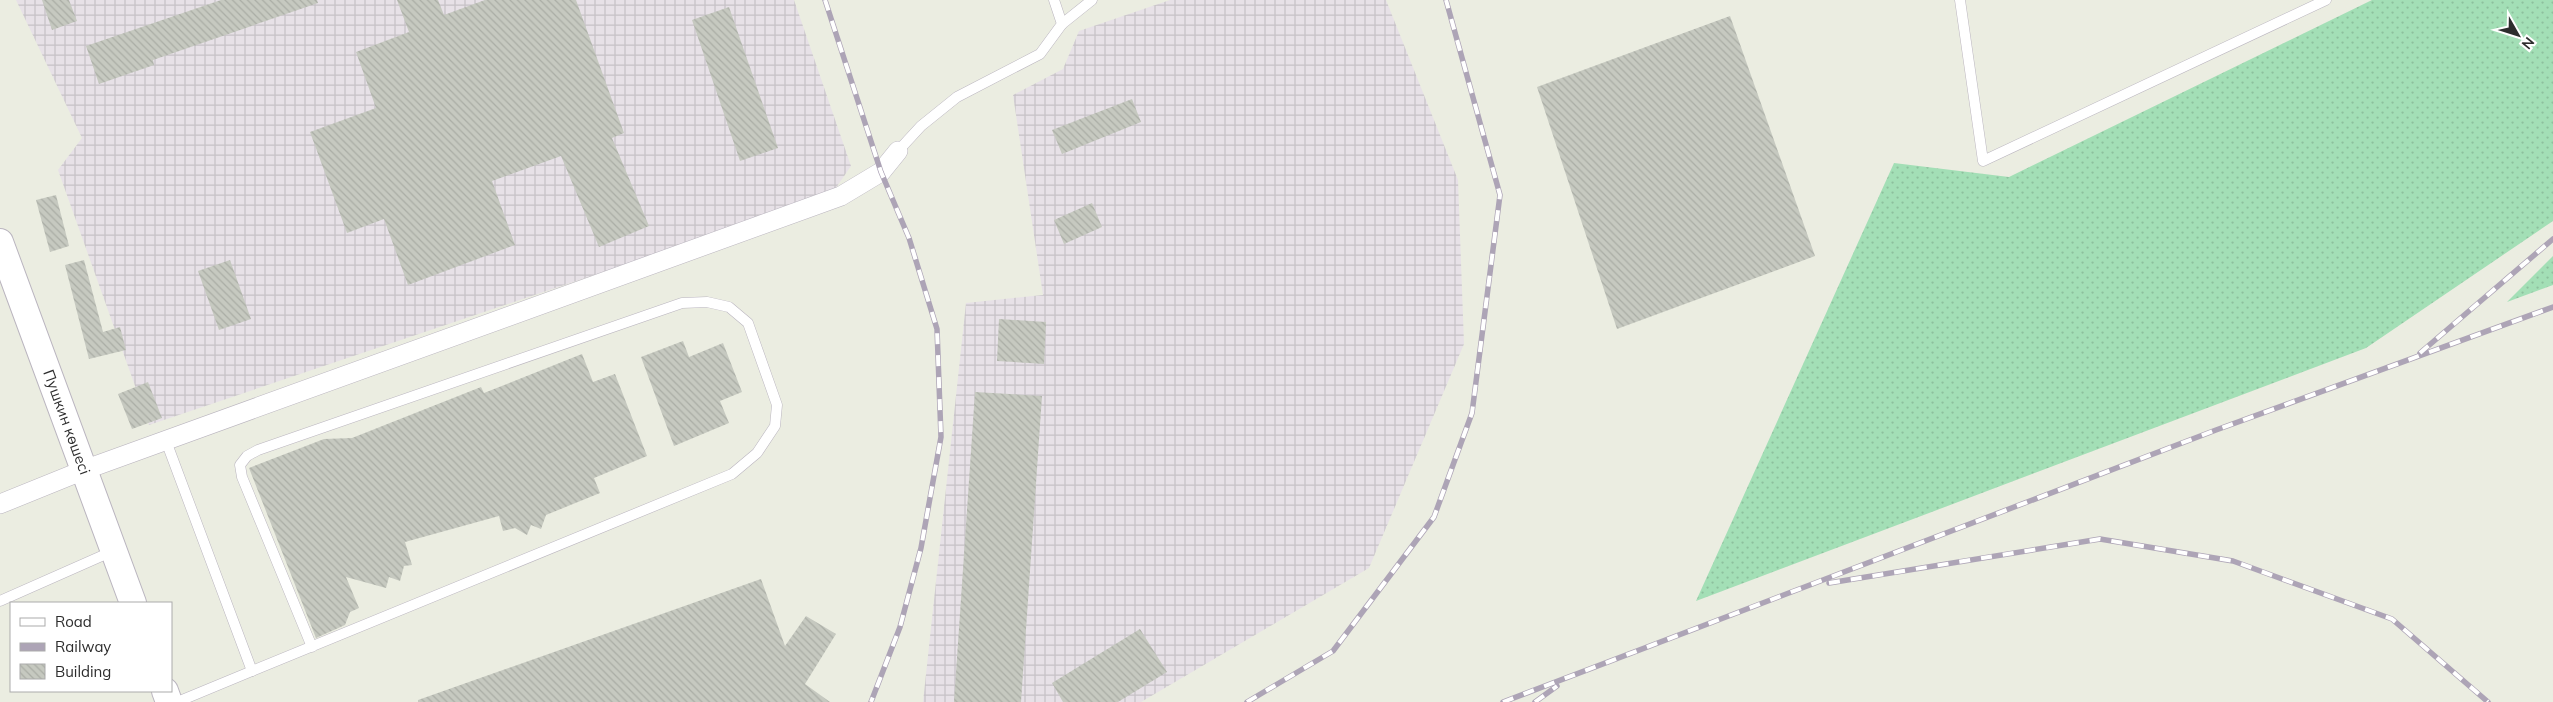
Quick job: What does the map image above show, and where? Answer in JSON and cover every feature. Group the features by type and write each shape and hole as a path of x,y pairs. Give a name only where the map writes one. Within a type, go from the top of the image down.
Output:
{"main road":[{"name":"Пушкин көшесі","path":"1,248 133,602"}],"street":[{"path":"0,504 84,470 841,196 881,172 898,151"}],"lane":[{"path":"1054,0 1062,24"},
{"path":"898,151 921,126 957,97 1040,54 1062,24 1092,0"},
{"path":"1960,0 1983,161 2326,0"},
{"path":"177,702 252,672 732,474 757,453 775,426 777,412 777,405 748,323 729,307 707,302 682,303 258,450 247,456 240,465 242,477 312,647"},
{"path":"166,441 252,672"},
{"path":"0,601 114,550"}],"shaded area":[{"path":"16,0 794,0 851,166 831,195 149,425 58,170 82,138"},
{"path":"1170,0 1386,0 1458,180 1464,344 1369,568 1141,702 923,702 966,303 1043,295 1013,95 1063,69 1079,31"}],"green space":[{"path":"2372,0 2553,0 2553,221 2366,348 1696,601 1894,163 2009,177"},
{"path":"2553,256 2553,285 2507,302"}],"building":[{"path":"42,0 69,0 77,21 52,30"},
{"path":"221,0 317,0 318,3 153,60 154,65 99,84 86,46"},
{"path":"397,0 438,0 444,15 485,0 576,0 624,133 612,138 649,226 599,247 561,156 492,181 515,245 408,285 384,219 347,233 310,132 376,108 356,52 409,32"},
{"path":"729,7 778,148 740,161 692,20"},
{"path":"1730,16 1815,256 1617,329 1537,87"},
{"path":"1132,99 1141,122 1062,154 1052,130"},
{"path":"56,195 69,246 50,252 36,200"},
{"path":"1092,203 1102,227 1064,244 1054,220"},
{"path":"84,260 103,332 120,327 126,350 89,359 65,265"},
{"path":"230,260 251,319 219,330 198,271"},
{"path":"999,319 1046,322 1044,364 997,361"},
{"path":"683,341 689,357 723,343 742,392 720,401 729,423 674,446 641,357"},
{"path":"582,354 593,382 615,374 647,456 594,478 600,493 546,515 541,529 531,525 527,535 515,528 503,531 499,516 405,542 412,565 404,566 400,581 389,577 386,588 346,577 359,608 350,612 345,625 316,638 249,468 324,439 352,438 481,387 484,393"},
{"path":"148,382 162,418 132,429 118,394"},
{"path":"975,392 1042,396 1021,702 954,702"},
{"path":"761,579 785,646 806,616 836,634 805,684 830,702 418,702 418,700"},
{"path":"1140,629 1167,672 1118,702 1063,702 1052,683"}],"railway":[{"path":"825,0 881,172 909,238 937,329 941,437 921,548 900,627 871,702"},
{"path":"1247,702 1333,651 1434,517 1472,413 1500,195 1446,0"},
{"path":"2420,353 2553,239"},
{"path":"1503,702 2216,430 2553,307"},
{"path":"1829,583 2100,539 2233,561 2392,619 2488,702"},
{"path":"1535,702 1557,686"}]}
